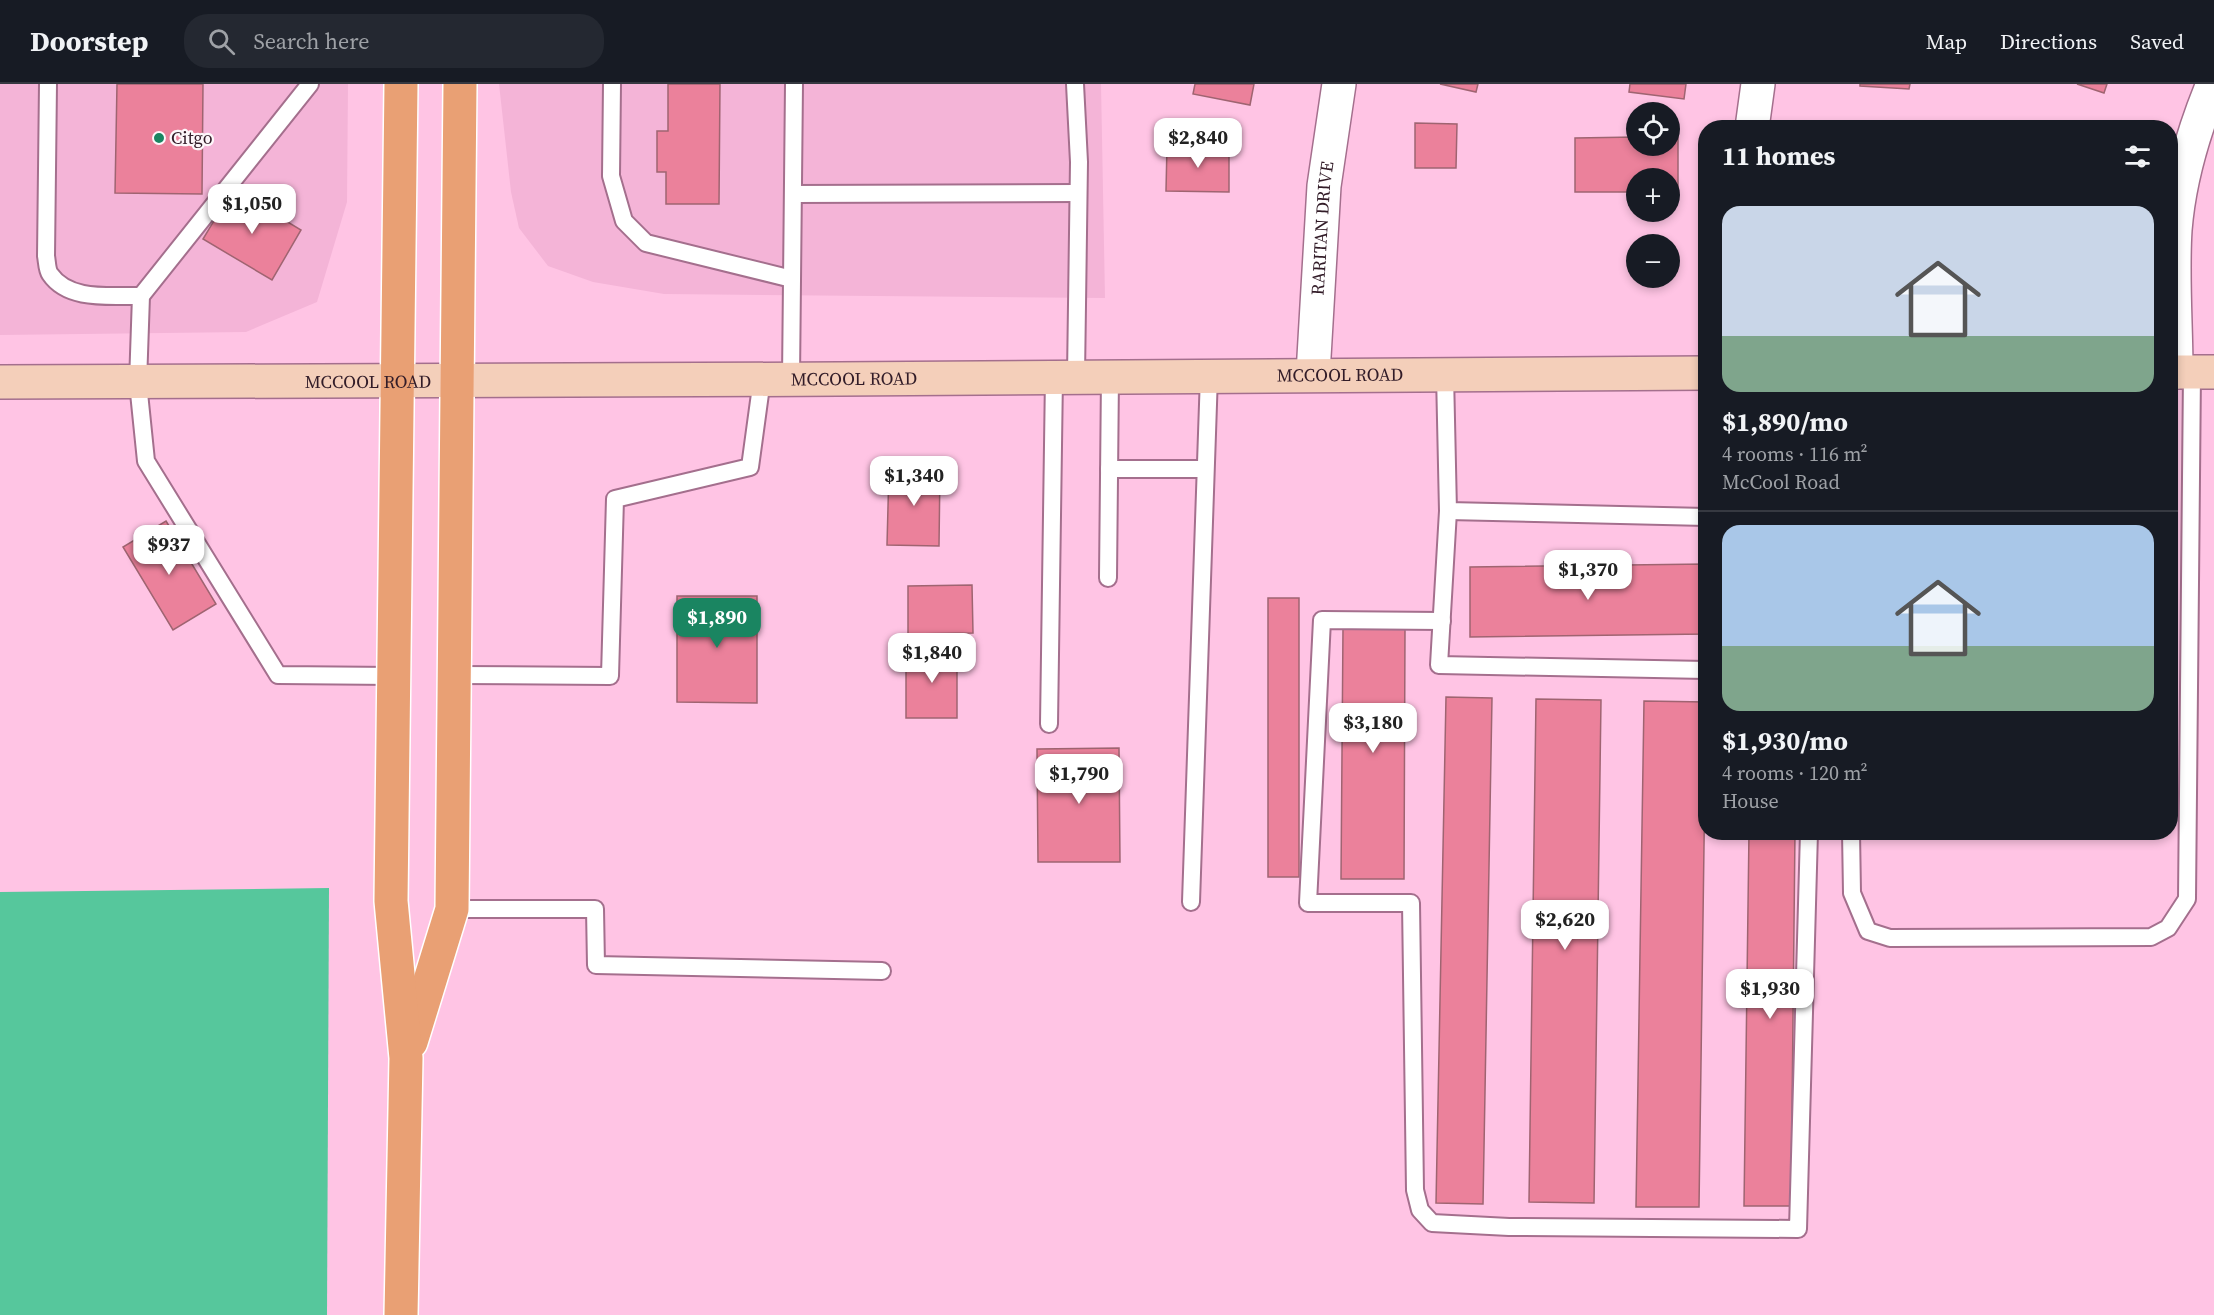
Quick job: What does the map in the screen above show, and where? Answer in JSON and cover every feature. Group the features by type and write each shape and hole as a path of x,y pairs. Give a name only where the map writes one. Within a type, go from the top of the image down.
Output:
{"main road":[{"path":"401,1315 406,1058 391,901 402,84"},
{"path":"406,1058 452,909 460,84"}],"street":[{"name":"RARITAN DRIVE","path":"1313,374 1324,186 1339,84"},
{"path":"1753,120 1758,84"},
{"path":"2178,211 2184,172 2199,117 2213,84"},
{"path":"2178,263 2188,372"},
{"name":"MCCOOL ROAD","path":"0,382 457,383 1313,374 1698,373"}],"lane":[{"path":"48,84 46,255 49,273 65,288 80,294 141,296"},
{"path":"310,84 141,296 138,383 146,461 278,675 394,676"},
{"path":"612,84 611,176 624,220 646,243 792,279"},
{"path":"454,675 610,676 615,499 750,467 777,379 792,279 794,84"},
{"path":"1049,724 1065,376 1078,193 1075,84"},
{"path":"793,194 1078,193"},
{"path":"1851,840 1852,893 1868,931 1890,938 2151,937 2168,927 2187,899 2188,372"},
{"path":"1445,374 1448,511 1439,665 1698,670"},
{"path":"1191,902 1209,375"},
{"path":"1108,578 1110,376"},
{"path":"1109,469 1205,469"},
{"path":"1448,511 1698,517"},
{"path":"1442,621 1322,620 1308,903 1411,903 1414,1190 1420,1210 1432,1223 1509,1227 1798,1229 1809,840"},
{"path":"452,909 595,909 596,965 882,971"}],"shaded area":[{"path":"0,84 348,84 347,202 317,302 246,332 0,335"},
{"path":"499,84 1101,84 1105,298 664,294 593,282 548,266 519,228 511,192"}],"green space":[{"path":"329,888 327,1315 0,1315 0,892"}],"building":[{"name":"Citgo","path":"117,84 203,84 202,194 115,193"},
{"path":"668,84 720,84 719,204 666,204 666,172 657,172 657,131 668,131"},
{"path":"1195,84 1254,84 1250,105 1193,94"},
{"path":"1440,84 1478,84 1476,92"},
{"path":"1630,84 1686,84 1684,99 1629,92"},
{"path":"1860,84 1910,84 1909,89 1860,86"},
{"path":"2077,84 2107,84 2104,93"},
{"path":"1415,123 1457,124 1456,168 1415,168"},
{"path":"1626,137 1626,156 1678,156 1678,168 1626,168 1626,192 1575,192 1575,138"},
{"path":"1167,146 1229,146 1229,192 1166,191"},
{"name":"Citgo","path":"233,189 301,230 272,280 203,239"},
{"path":"889,469 940,469 939,546 887,545"},
{"path":"166,521 216,604 173,630 123,547"},
{"path":"1698,564 1698,634 1470,637 1470,567"},
{"path":"972,585 973,633 908,634 908,586"},
{"path":"677,596 757,596 757,703 677,702"},
{"path":"1268,598 1299,598 1299,877 1268,877"},
{"path":"1343,628 1405,629 1404,879 1341,879"},
{"path":"906,649 957,649 957,718 906,718"},
{"path":"1446,697 1492,698 1483,1204 1436,1203"},
{"path":"1536,699 1601,700 1594,1203 1529,1202"},
{"path":"1644,701 1698,702 1698,840 1704,840 1699,1207 1636,1207"},
{"path":"1119,748 1120,862 1038,862 1037,749"},
{"path":"1749,840 1795,840 1791,1206 1744,1206"}],"place":[{"name":"Citgo","path":"159,138"}]}
